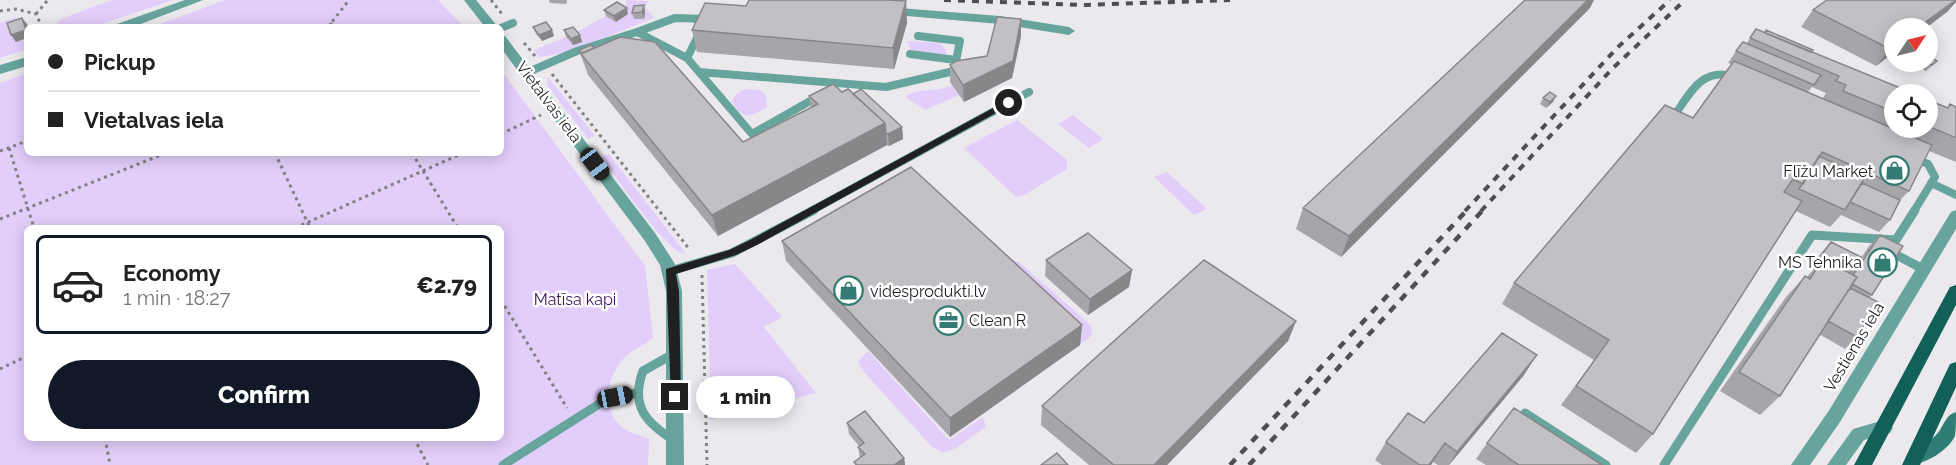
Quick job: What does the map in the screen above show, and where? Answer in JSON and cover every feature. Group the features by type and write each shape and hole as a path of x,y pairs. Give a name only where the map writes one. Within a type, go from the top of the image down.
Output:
{"main road":[{"path":"1863,465 1930,336 1951,311 1956,291"},
{"path":"1912,462 1956,369"},
{"path":"1912,462 1942,441 1956,419"}],"street":[{"path":"129,24 197,0"},
{"path":"470,0 490,24"},
{"path":"879,10 1000,20 1069,31"},
{"name":"Vietalvas iela","path":"504,43 650,237 670,272 674,291 676,352 675,465"},
{"path":"0,70 24,61"},
{"name":"Vestienas iela","path":"1800,465 1834,417 1956,216"},
{"path":"1836,465 1859,434 1884,428"}],"lane":[{"path":"526,73 577,51 675,18 706,19 687,58"},
{"path":"504,27 513,23"},
{"path":"637,32 687,58 752,134 842,84"},
{"path":"699,72 886,87 954,71 960,41 918,36"},
{"path":"910,54 956,60"},
{"path":"1674,116 1702,79 1714,71 1723,71 1745,81"},
{"path":"670,272 732,253 754,243 1029,92"},
{"path":"1664,465 1812,235 1829,234 1896,240 1935,177 1928,164 1907,154"},
{"path":"1931,183 1956,195"},
{"path":"1863,238 1923,270"},
{"path":"675,441 648,421 638,406 637,393 643,371 676,352"},
{"path":"503,465 607,399 637,393"},
{"path":"1525,413 1606,465"}],"path":[{"path":"36,14 48,0"},
{"path":"332,24 350,0"},
{"path":"0,10 16,9 36,14"},
{"path":"36,14 41,24"},
{"path":"534,106 548,124"},
{"path":"504,133 541,115"},
{"path":"0,151 24,142"},
{"path":"9,148 33,225"},
{"path":"0,219 158,156"},
{"path":"276,156 308,225"},
{"path":"414,156 456,225"},
{"path":"301,225 457,156"},
{"path":"504,305 574,420"},
{"path":"0,369 24,357"},
{"path":"106,441 110,465"},
{"path":"416,441 428,465"}],"green space":[{"path":"112,0 173,0 101,24 56,24 61,19"},
{"path":"225,0 438,0 461,24 160,24"},
{"path":"626,0 649,1 645,7 654,18 554,55 539,57 534,50 566,37 573,45 582,42 575,33 626,5"},
{"path":"16,17 22,41 24,41 24,50 0,58 0,23"},
{"path":"907,41 939,43 947,51 945,55 911,50"},
{"name":"Matīsa kapi","path":"24,74 24,156 504,156 504,74 645,266 653,338 622,360 612,377 608,395 611,412 623,428 649,439 648,465 0,465 0,83"},
{"path":"548,77 595,136 588,139 547,85"},
{"path":"952,85 959,95 926,110 905,97 916,92"},
{"path":"745,89 761,90 766,96 767,107 751,115 739,112 732,101 736,94"},
{"path":"1073,115 1103,139 1089,148 1058,124"},
{"path":"1017,120 1067,160 1067,169 1024,195 1016,197 964,148"},
{"path":"609,154 686,254 667,242 642,213 601,157"},
{"path":"1167,172 1207,209 1194,215 1154,177"},
{"path":"1013,260 1020,263 1084,319 1091,326 1092,335 1081,344 999,267"},
{"path":"735,264 782,317 764,327 816,393 711,420 707,270"},
{"path":"868,351 949,440 983,417 986,427 956,448 944,453 932,447 864,372 858,362"}],"building":[{"path":"749,0 906,1 893,48 692,30 705,3 746,6"},
{"path":"1525,0 1588,0 1349,236 1303,208"},
{"path":"1827,0 1956,0 1931,18 1884,18 1884,46 1813,10"},
{"path":"617,2 627,8 614,16 604,10"},
{"path":"644,5 642,12 632,13 634,6"},
{"path":"997,17 1021,19 1013,61 963,85 950,65 956,61 987,56"},
{"path":"22,18 24,31 11,35 7,23"},
{"path":"546,22 552,30 539,35 533,27"},
{"path":"573,27 580,35 571,39 564,30"},
{"path":"1756,29 1891,84 1884,84 1884,108 1843,91 1846,85 1836,81 1839,76 1750,38"},
{"path":"1766,30 1813,50 1811,52 1765,33"},
{"path":"620,37 655,42 743,142 818,104 809,96 833,84 842,92 848,89 885,123 712,215 581,54"},
{"path":"1743,42 1821,75 1814,85 1736,51"},
{"path":"591,45 594,48 582,53 579,50"},
{"path":"1734,61 1884,125 1884,138 1916,138 1932,145 1909,191 1822,152 1803,184 1793,179 1784,192 1802,201 1653,434 1576,386 1609,340 1514,283 1665,105 1693,118"},
{"path":"861,89 902,127 886,133 885,123 853,94"},
{"path":"1550,92 1556,96 1550,102 1543,98"},
{"path":"1938,104 1948,108 1950,104 1956,107 1956,138 1938,130"},
{"path":"1819,156 1865,177 1845,210 1799,189"},
{"name":"Clean R","path":"911,167 1082,325 950,418 782,241"},
{"path":"1862,183 1900,200 1890,220 1850,202"},
{"path":"1088,233 1132,270 1090,299 1046,260"},
{"path":"1880,235 1903,246 1872,295 1852,284 1857,277 1853,275"},
{"path":"1831,242 1861,257 1850,273 1820,257"},
{"path":"1823,259 1857,277 1780,396 1739,372 1805,276 1810,279"},
{"path":"1204,260 1296,321 1154,465 1114,465 1042,406"},
{"path":"1850,288 1878,302 1857,337 1828,321"},
{"path":"1502,333 1537,355 1457,452 1445,443 1429,465 1420,465 1386,442 1408,413 1424,423"},
{"path":"1514,408 1602,465 1519,465 1487,443"},
{"path":"865,411 904,458 894,465 857,465 854,462 865,454 858,447 864,443 847,423"},
{"path":"1057,453 1068,465 1041,465"}],"railway":[{"path":"944,0 1085,5 1230,0"},
{"path":"1465,211 1618,47 1670,0"},
{"path":"1481,211 1612,69 1685,0"},
{"path":"1230,465 1467,210"},
{"path":"1249,465 1483,210"}],"place":[{"name":"Flīžu Market","path":"1894,171"},
{"name":"MS Tehnika","path":"1883,262"},
{"name":"videsprodukti.lv","path":"849,291"},
{"name":"Clean R","path":"948,320"}],"route":[{"path":"675,397 674,291 670,272 732,253 754,243 1009,103"}]}
